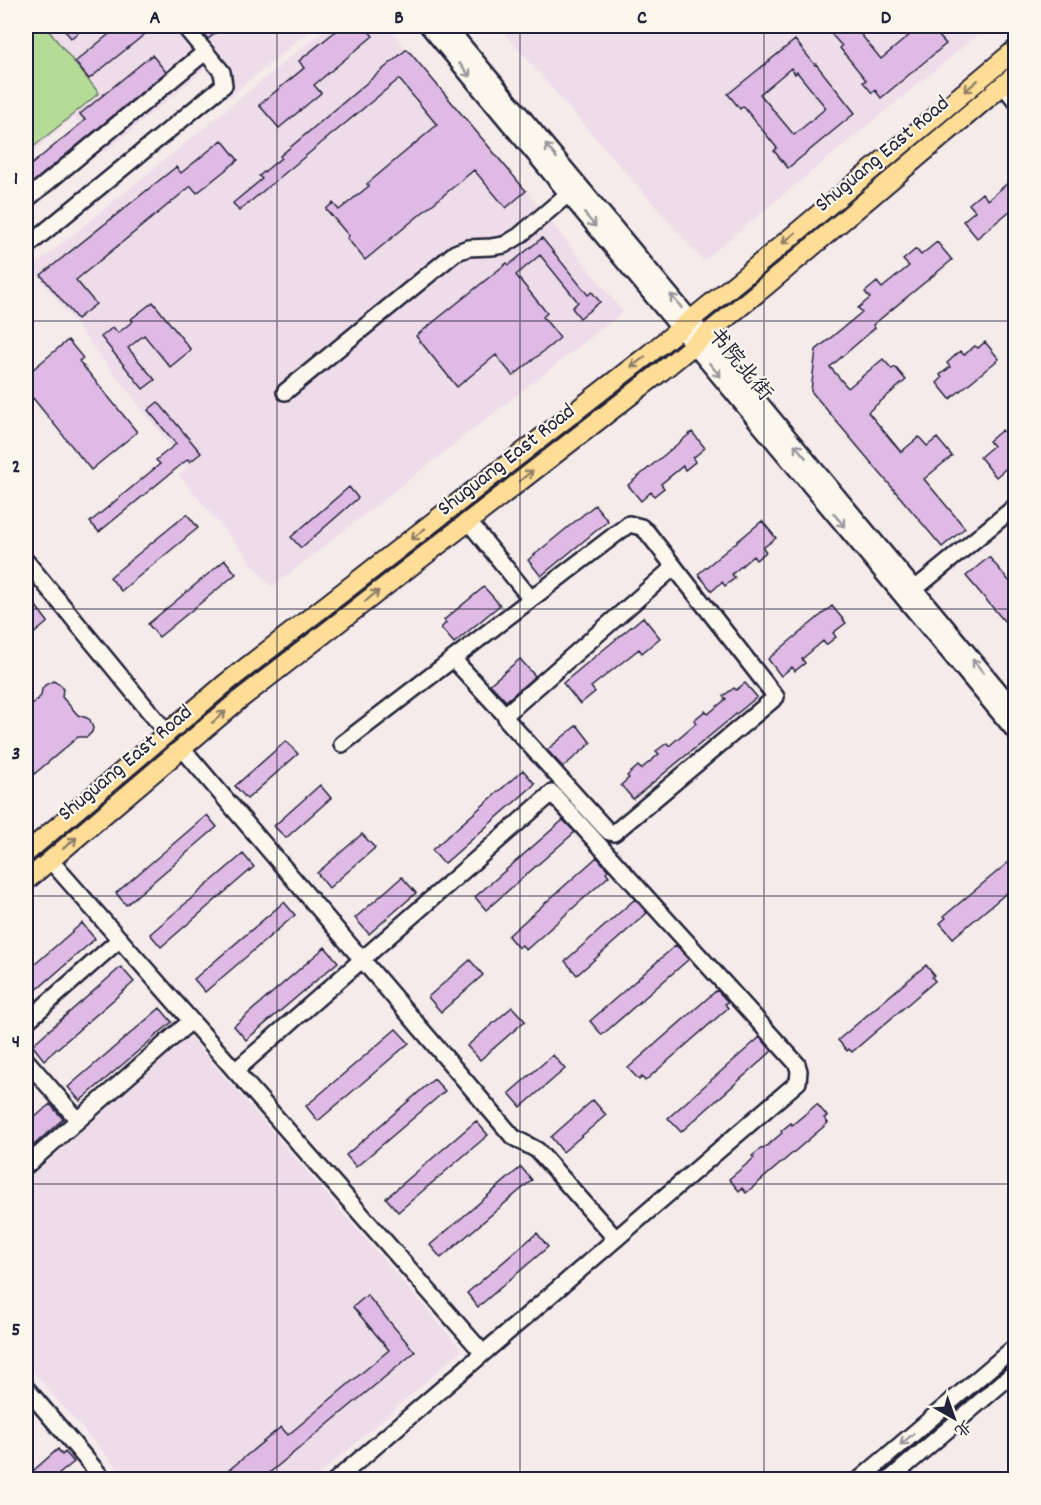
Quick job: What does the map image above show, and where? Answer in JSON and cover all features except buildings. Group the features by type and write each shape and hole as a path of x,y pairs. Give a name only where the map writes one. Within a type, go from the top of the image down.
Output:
{"main road":[{"name":"Shuguang East Road","path":"26,853 226,683 685,324 1016,48"},
{"name":"Shuguang East Road","path":"26,881 239,700 699,340 1009,80"}],"street":[{"path":"26,247 224,85 222,72 183,26"},
{"name":"书院北街","path":"428,26 568,194 685,324 915,589 1016,711"},
{"name":"书院北街","path":"447,26 685,324"},
{"path":"26,200 205,52"},
{"path":"1009,80 1016,101"},
{"path":"285,392 455,253 468,248 504,244 519,236 568,194"},
{"name":"书院北街","path":"699,340 1016,734"},
{"path":"915,589 1016,506"},
{"path":"468,521 531,599"},
{"path":"342,744 629,524 641,527 647,532 776,697 614,833 604,827 507,720 506,715 453,659"},
{"path":"26,561 167,733"},
{"path":"506,715 674,567"},
{"path":"182,748 513,1137 537,1150 616,1239"},
{"path":"235,1071 552,793 797,1064 799,1071 798,1082 336,1479"},
{"path":"50,860 483,1353"},
{"path":"26,1022 120,939"},
{"path":"26,1166 191,1021"},
{"path":"26,1060 78,1120"},
{"path":"859,1479 1016,1346"},
{"path":"889,1479 1016,1371"},
{"path":"26,1388 105,1479"}],"shaded area":[{"path":"26,26 315,26 229,97 205,69 104,153 74,117 26,157"},
{"path":"329,26 387,26 526,191 623,312 272,587 179,475 187,467 32,268"},
{"path":"498,26 988,26 703,261"},
{"path":"189,1036 462,1350 314,1479 127,1479 26,1364 26,1181"}],"green space":[{"path":"26,26 53,26 49,31 99,93 26,153"}]}
